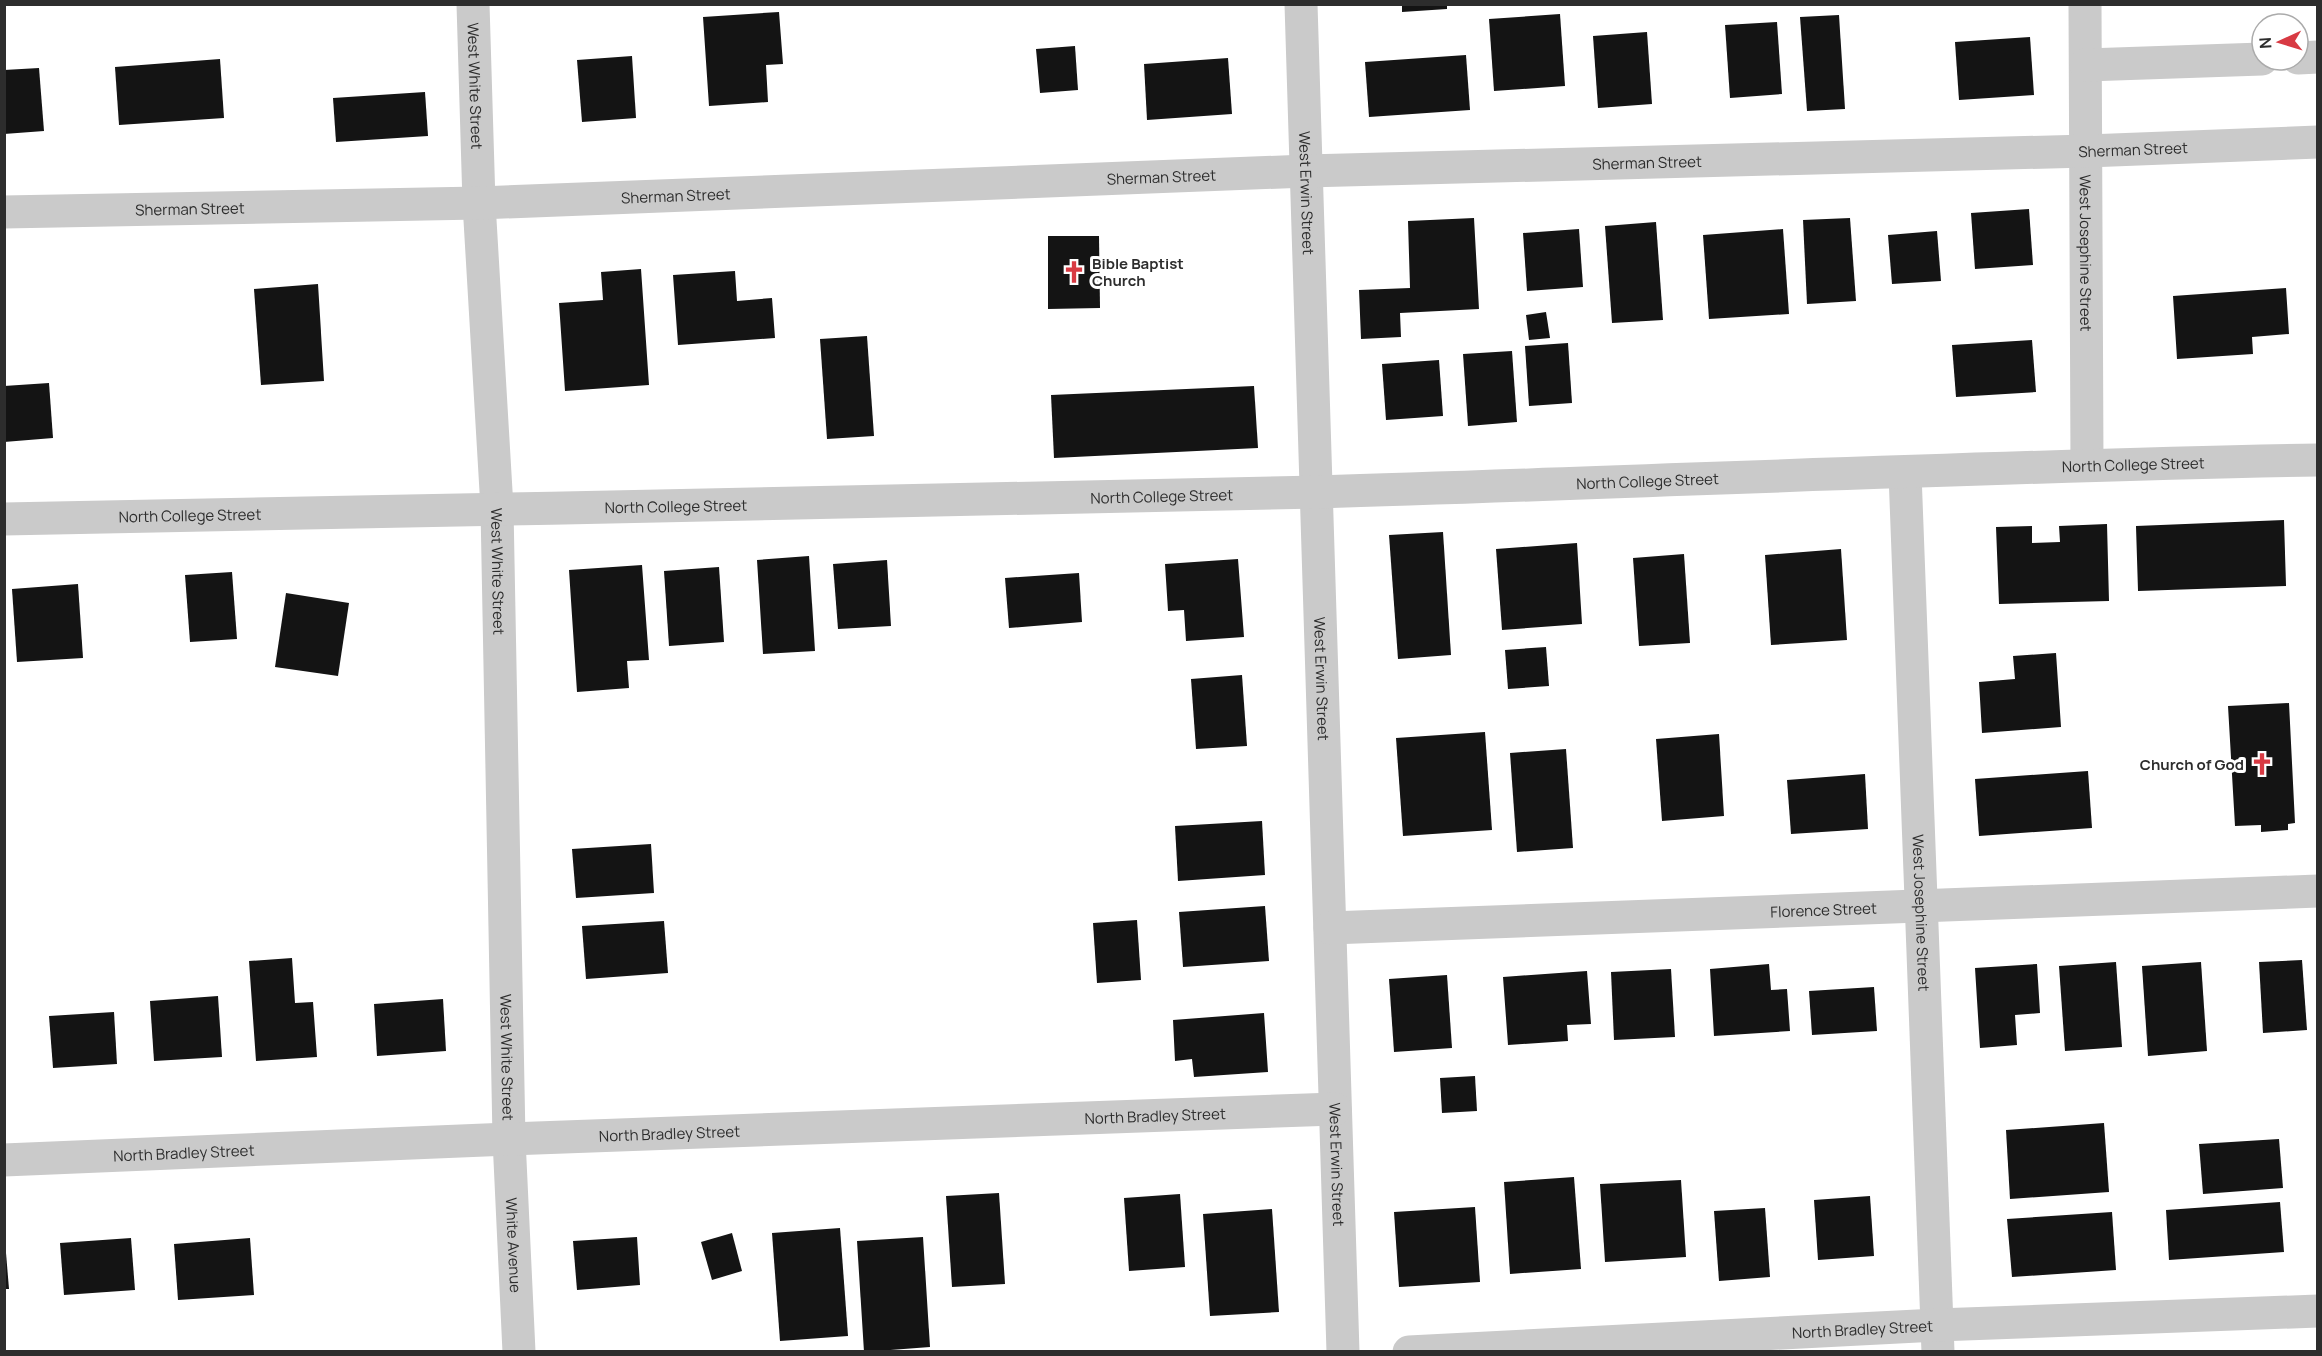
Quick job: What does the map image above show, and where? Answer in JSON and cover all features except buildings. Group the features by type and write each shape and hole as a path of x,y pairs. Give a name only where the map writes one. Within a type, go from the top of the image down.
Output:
{"street":[{"name":"West White Street","path":"473,4 479,203 497,508 509,1139"},
{"name":"West Erwin Street","path":"1301,4 1343,1352"},
{"name":"West Josephine Street","path":"2085,4 2087,464"},
{"path":"2086,65 2250,59"},
{"name":"Sherman Street","path":"4,212 479,203 1306,171 2087,151 2318,142"},
{"name":"North College Street","path":"4,519 1316,492 1905,473 2087,464 2318,460"},
{"name":"West Josephine Street","path":"1905,473 1937,1338"},
{"name":"Florence Street","path":"1330,928 2318,891"},
{"name":"North Bradley Street","path":"4,1160 1335,1109"},
{"name":"White Avenue","path":"509,1139 519,1352"},
{"name":"North Bradley Street","path":"1409,1352 1937,1338 2318,1311"}],"place":[{"name":"Bible Baptist Church","path":"1074,272"},
{"name":"Church of God","path":"2262,764"}]}
